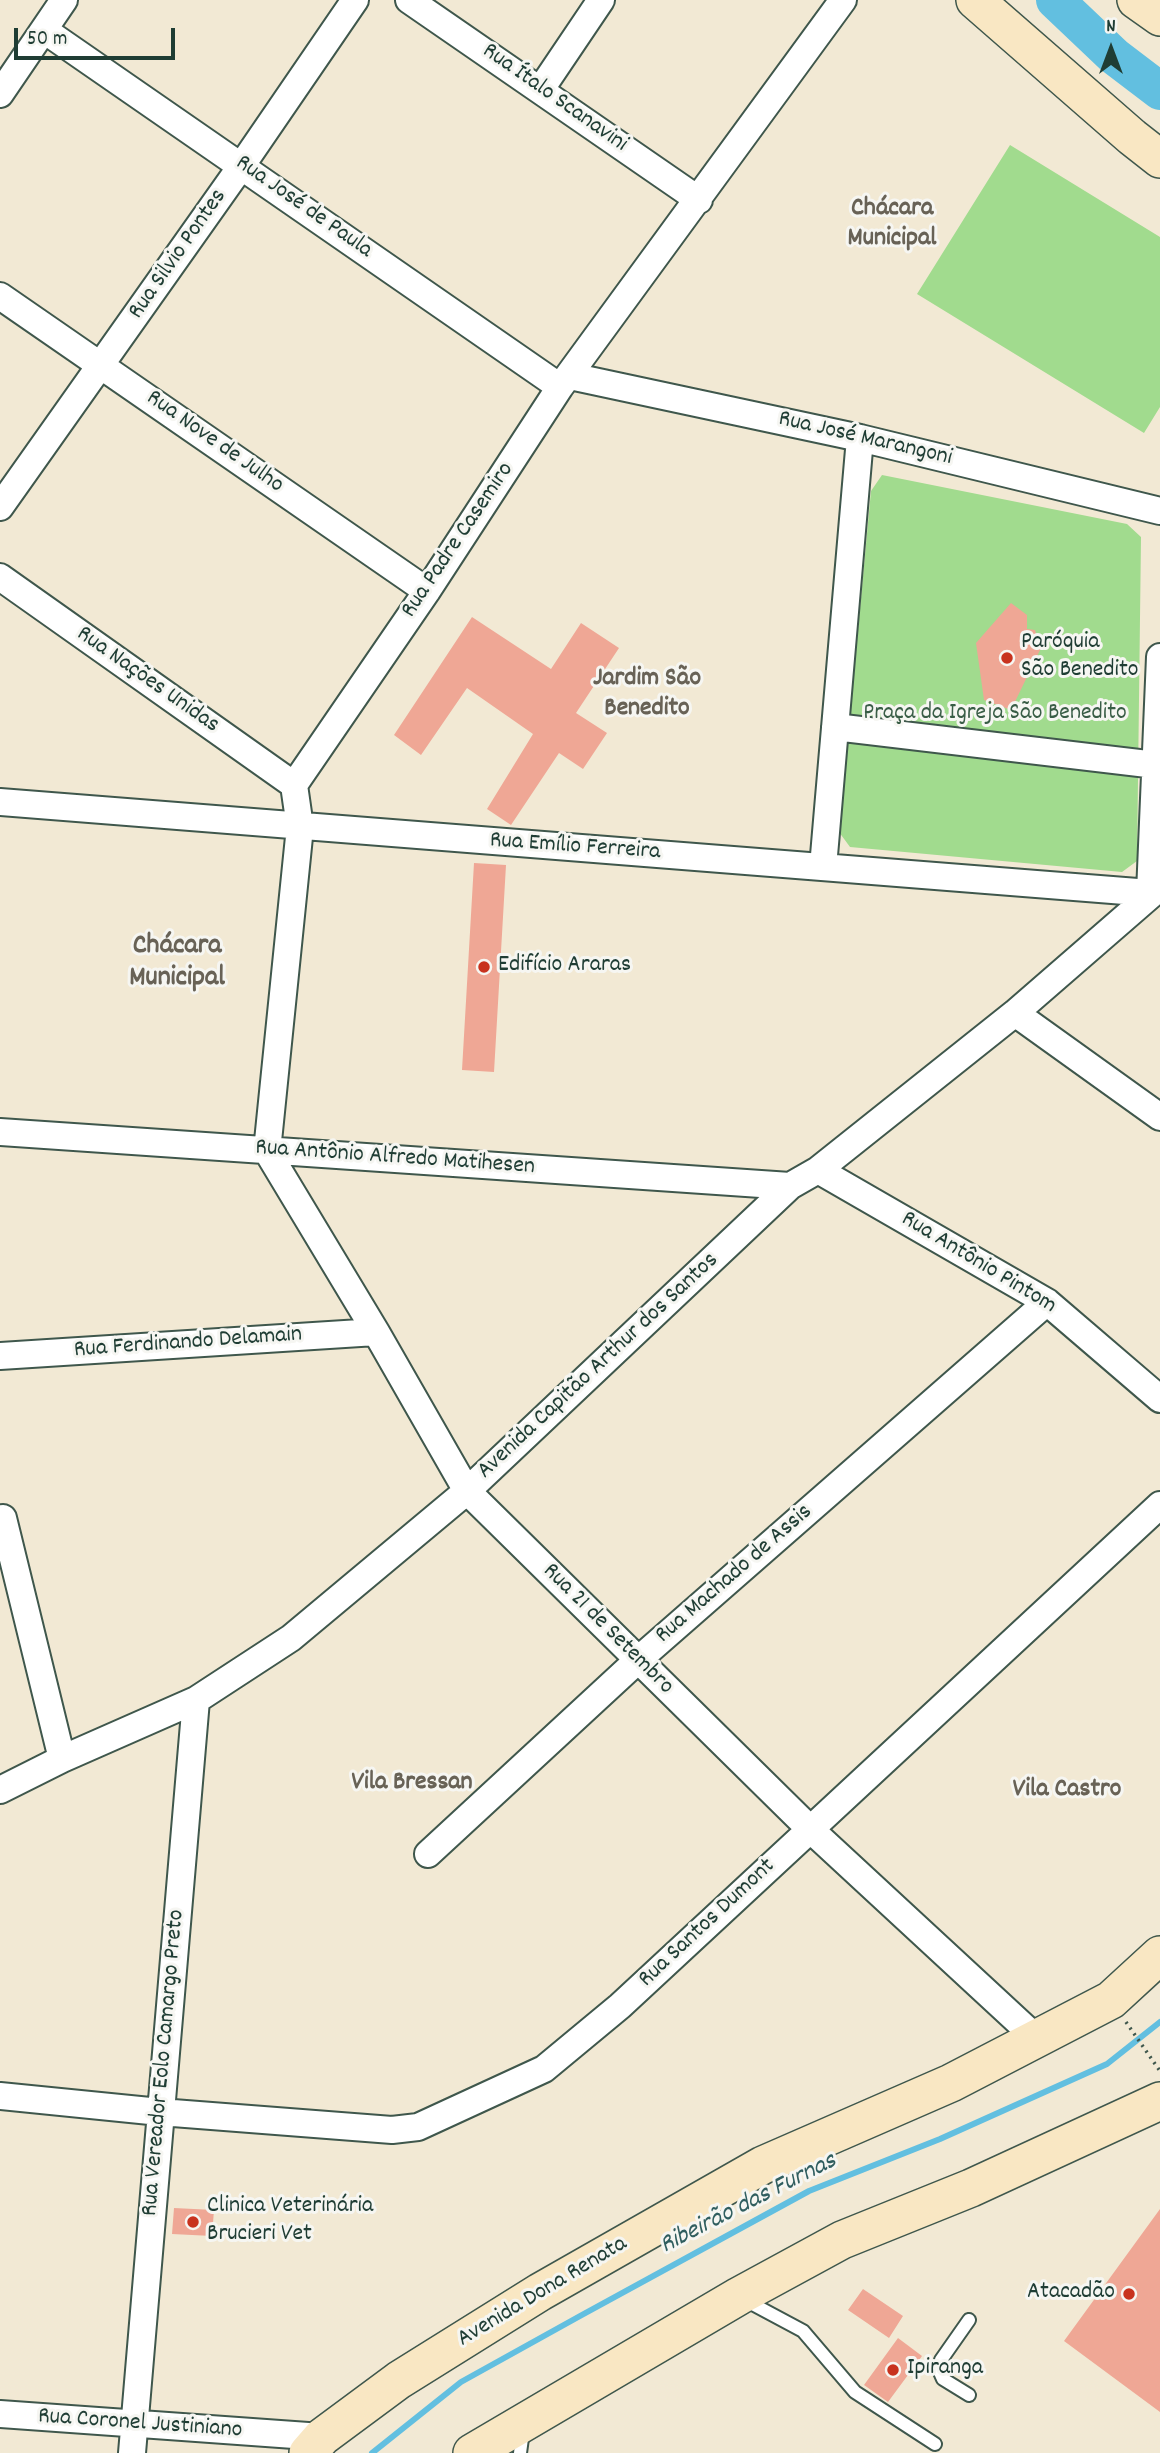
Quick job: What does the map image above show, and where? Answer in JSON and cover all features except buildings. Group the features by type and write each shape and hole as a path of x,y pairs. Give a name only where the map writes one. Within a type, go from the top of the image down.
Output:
{"main road":[{"path":"975,0 1132,138 1160,159"},
{"path":"1136,0 1160,16"},
{"name":"Avenida Dona Renata","path":"315,2445 398,2380 505,2314 763,2165 951,2083 1111,2000 1160,1955"},
{"path":"472,2453 522,2437 739,2296 842,2240 971,2188 1160,2101"}],"street":[{"path":"0,94 64,0"},
{"name":"Rua Silvio Pontes","path":"0,507 355,0"},
{"name":"Rua Ítalo Scanavini","path":"409,0 699,200"},
{"path":"541,89 601,0"},
{"name":"Rua Padre Casemiro","path":"294,785 427,591 565,381 843,0"},
{"name":"Rua José de Paula","path":"44,30 565,381"},
{"name":"Rua Nove de Julho","path":"0,296 427,591"},
{"name":"Rua José Marangoni","path":"565,381 860,438 1160,511"},
{"path":"823,867 860,438"},
{"name":"Rua Nações Unidas","path":"0,578 294,785"},
{"path":"1155,890 1160,657"},
{"path":"835,727 1156,765"},
{"path":"267,1151 300,827 294,785"},
{"name":"Rua Emílio Ferreira","path":"0,802 823,867 1155,890"},
{"name":"Avenida Capitão Arthur dos Santos","path":"0,1790 62,1759 196,1700 291,1638 467,1491 790,1186 818,1170 1015,1013 1155,890"},
{"path":"1015,1013 1160,1116"},
{"name":"Rua Antônio Alfredo Matihesen","path":"0,1132 790,1186"},
{"name":"Rua 21 de Setembro","path":"267,1151 376,1332 467,1491 810,1829 1036,2038"},
{"name":"Rua Antônio Pintom","path":"818,1170 1047,1302 1160,1399"},
{"name":"Rua Machado de Assis","path":"428,1854 638,1661 1047,1302"},
{"name":"Rua Ferdinando Delamain","path":"0,1356 376,1332"},
{"name":"Rua Santos Dumont","path":"0,2096 160,2112 392,2130 418,2127 544,2069 620,2006 1160,1505"},
{"path":"3,1518 62,1759"},
{"name":"Rua Vereador Eolo Camargo Preto","path":"132,2453 196,1700"},
{"name":"Rua Coronel Justiniano","path":"0,2414 134,2425 315,2445"}],"lane":[{"path":"739,2296 803,2331 855,2392 935,2444"},
{"path":"969,2320 941,2360 939,2370 943,2379 969,2395"}],"path":[{"path":"1111,2000 1160,2071"}],"green space":[{"path":"1010,145 1160,237 1160,407 1144,433 917,294"},
{"name":"Praça da Igreja São Benedito","path":"882,475 1127,524 1141,537 1137,861 1122,872 850,847 839,832 871,491"}],"waterway":[{"path":"1055,0 1114,56 1160,91"},
{"name":"Ribeirão das Furnas","path":"372,2453 461,2382 580,2316 809,2191 940,2139 1107,2064 1160,2022"}],"place":[{"name":"Paróquia São Benedito","path":"1007,658"},
{"name":"Edifício Araras","path":"484,967"},
{"name":"Clinica Veterinária Brucieri Vet","path":"193,2222"},
{"name":"Atacadão","path":"1129,2294"},
{"name":"Ipiranga","path":"893,2370"}],"district":[{"name":"Chácara Municipal","path":"892,225"},
{"name":"Jardim São Benedito","path":"647,695"},
{"name":"Chácara Municipal","path":"177,964"},
{"name":"Vila Bressan","path":"412,1784"},
{"name":"Vila Castro","path":"1067,1791"}]}
